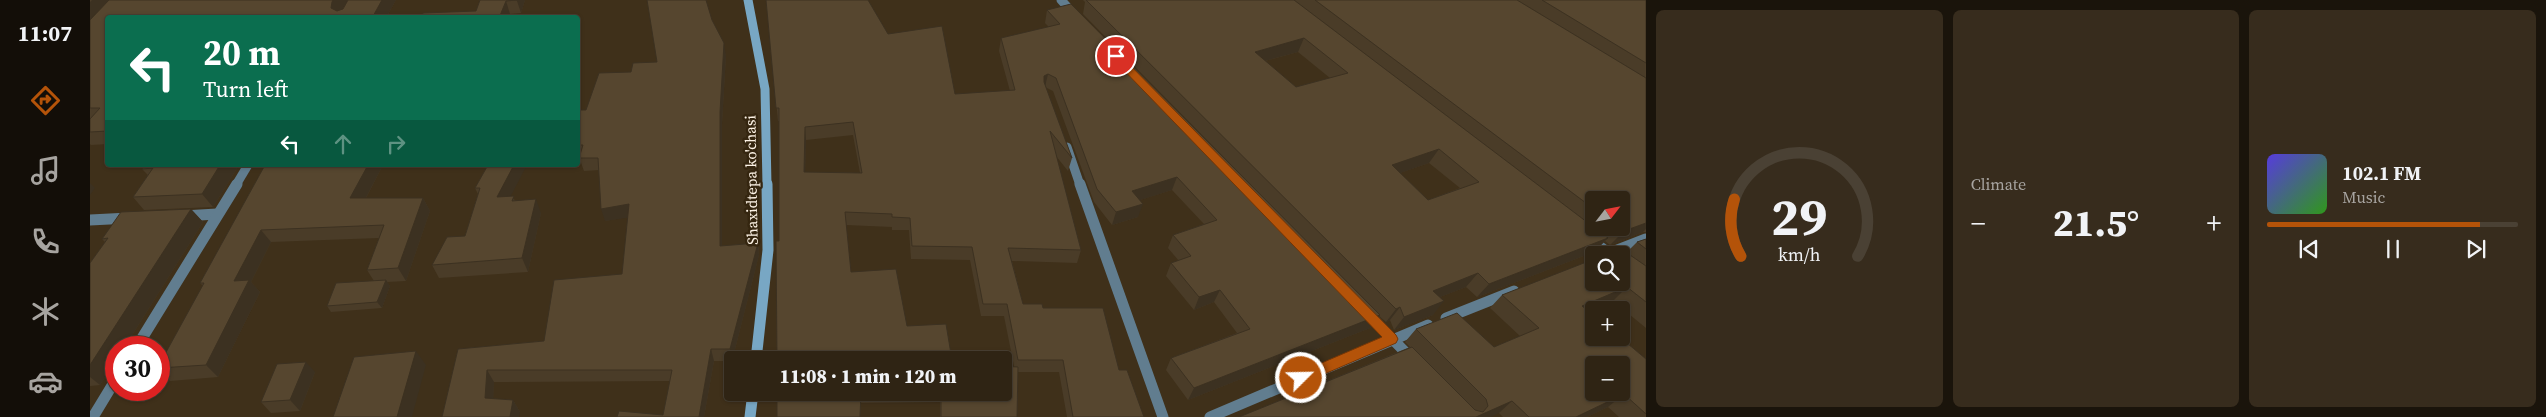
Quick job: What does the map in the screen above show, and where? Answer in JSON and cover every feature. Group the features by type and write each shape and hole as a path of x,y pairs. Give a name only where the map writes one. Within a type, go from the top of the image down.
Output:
{"street":[{"name":"Shaxidtepa ko'chasi","path":"748,0 765,89 768,250 757,351"},
{"path":"1061,0 1081,21"},
{"path":"1064,139 1163,417"},
{"path":"143,336 247,167"},
{"path":"168,216 217,214"},
{"path":"90,220 139,218"},
{"path":"1586,236 1598,246"},
{"path":"1628,246 1646,239"},
{"path":"1210,417 1392,339 1530,284"},
{"path":"1357,304 1420,367"},
{"path":"93,417 105,397"},
{"path":"750,417 752,401"}],"building":[{"path":"109,0 333,0 331,8 337,11 343,9 348,0 382,0 374,15 105,15 105,131 90,132 90,119 100,108 90,108 90,20"},
{"path":"480,0 517,0 506,1 500,15 422,15 423,13 476,11"},
{"path":"647,0 706,0 712,20 724,43 720,112 720,246 758,243 730,349 711,349 699,417 617,417 619,411 663,415 672,370 487,370 485,398 513,400 510,417 442,417 458,349 544,341 554,280 622,274 629,204 601,209 598,158 580,158 583,145 580,145 580,110 586,110 599,73 631,72 633,63 657,62"},
{"path":"766,0 868,0 888,34 942,26 955,94 1015,90 1001,38 1060,24 1047,10 1071,4 1380,315 1194,388 1171,358 1250,329 1220,290 1199,297 1171,263 1191,256 1173,235 1217,220 1177,177 1132,191 1143,204 1116,212 1097,189 1056,78 1048,74 1044,76 1044,82 1072,158 1050,131 1081,250 1008,248 1023,304 1042,304 1043,308 1103,308 1119,370 1127,370 1144,417 1073,417 1063,360 1018,360 1007,304 983,304 972,247 912,246 910,218 892,217 892,214 845,212 851,272 896,269 907,326 946,324 950,351 777,351 776,241 779,241 779,108 776,108","holes":["853,122 862,173 804,172 805,127"]},
{"path":"1086,0 1294,0 1585,221 1585,236 1605,236 1608,238 1489,284 1478,273 1433,291 1444,301 1404,317 1400,307 1396,309","holes":["1304,38 1348,73 1296,87 1255,52","1439,149 1479,182 1428,200 1392,165"]},
{"path":"1315,0 1517,0 1646,78 1646,223 1630,229 1630,191 1585,191 1585,202"},
{"path":"1542,0 1646,0 1646,63"},
{"path":"144,167 219,167 202,194 133,197 153,168 142,169"},
{"path":"264,167 367,167 350,198 423,198 398,268 367,270 384,225 261,230 234,281 249,280 206,365 170,367 170,345 204,283 200,283"},
{"path":"487,167 513,167 497,197 514,196 512,201 536,199 522,258 432,265 447,237 465,236 480,188 475,188"},
{"path":"191,209 109,336 105,336 105,342 90,365 90,263 108,238 102,239 121,212"},
{"path":"1646,239 1646,249 1637,242"},
{"path":"1630,255 1646,266 1646,302 1630,289"},
{"path":"1585,263 1585,291 1618,291 1594,301 1585,301 1585,305 1582,306 1585,308 1585,346 1630,346 1646,359 1646,414 1630,399 1630,356 1585,356 1585,401 1609,401 1576,417 1529,417 1512,401 1476,417 1239,417 1412,347 1475,410 1483,412 1488,406 1486,399 1416,329 1457,313 1494,347 1539,328 1502,295"},
{"path":"386,280 377,302 327,306 336,283"},
{"path":"416,351 397,417 333,417 354,357"},
{"path":"306,362 290,400 261,402 277,364"},
{"path":"1012,367 1018,367 1017,417 941,417 941,401 1012,401"},
{"path":"777,401 861,401 860,417 777,417"}],"route":[{"path":"1116,56 1392,339 1301,378"}]}
